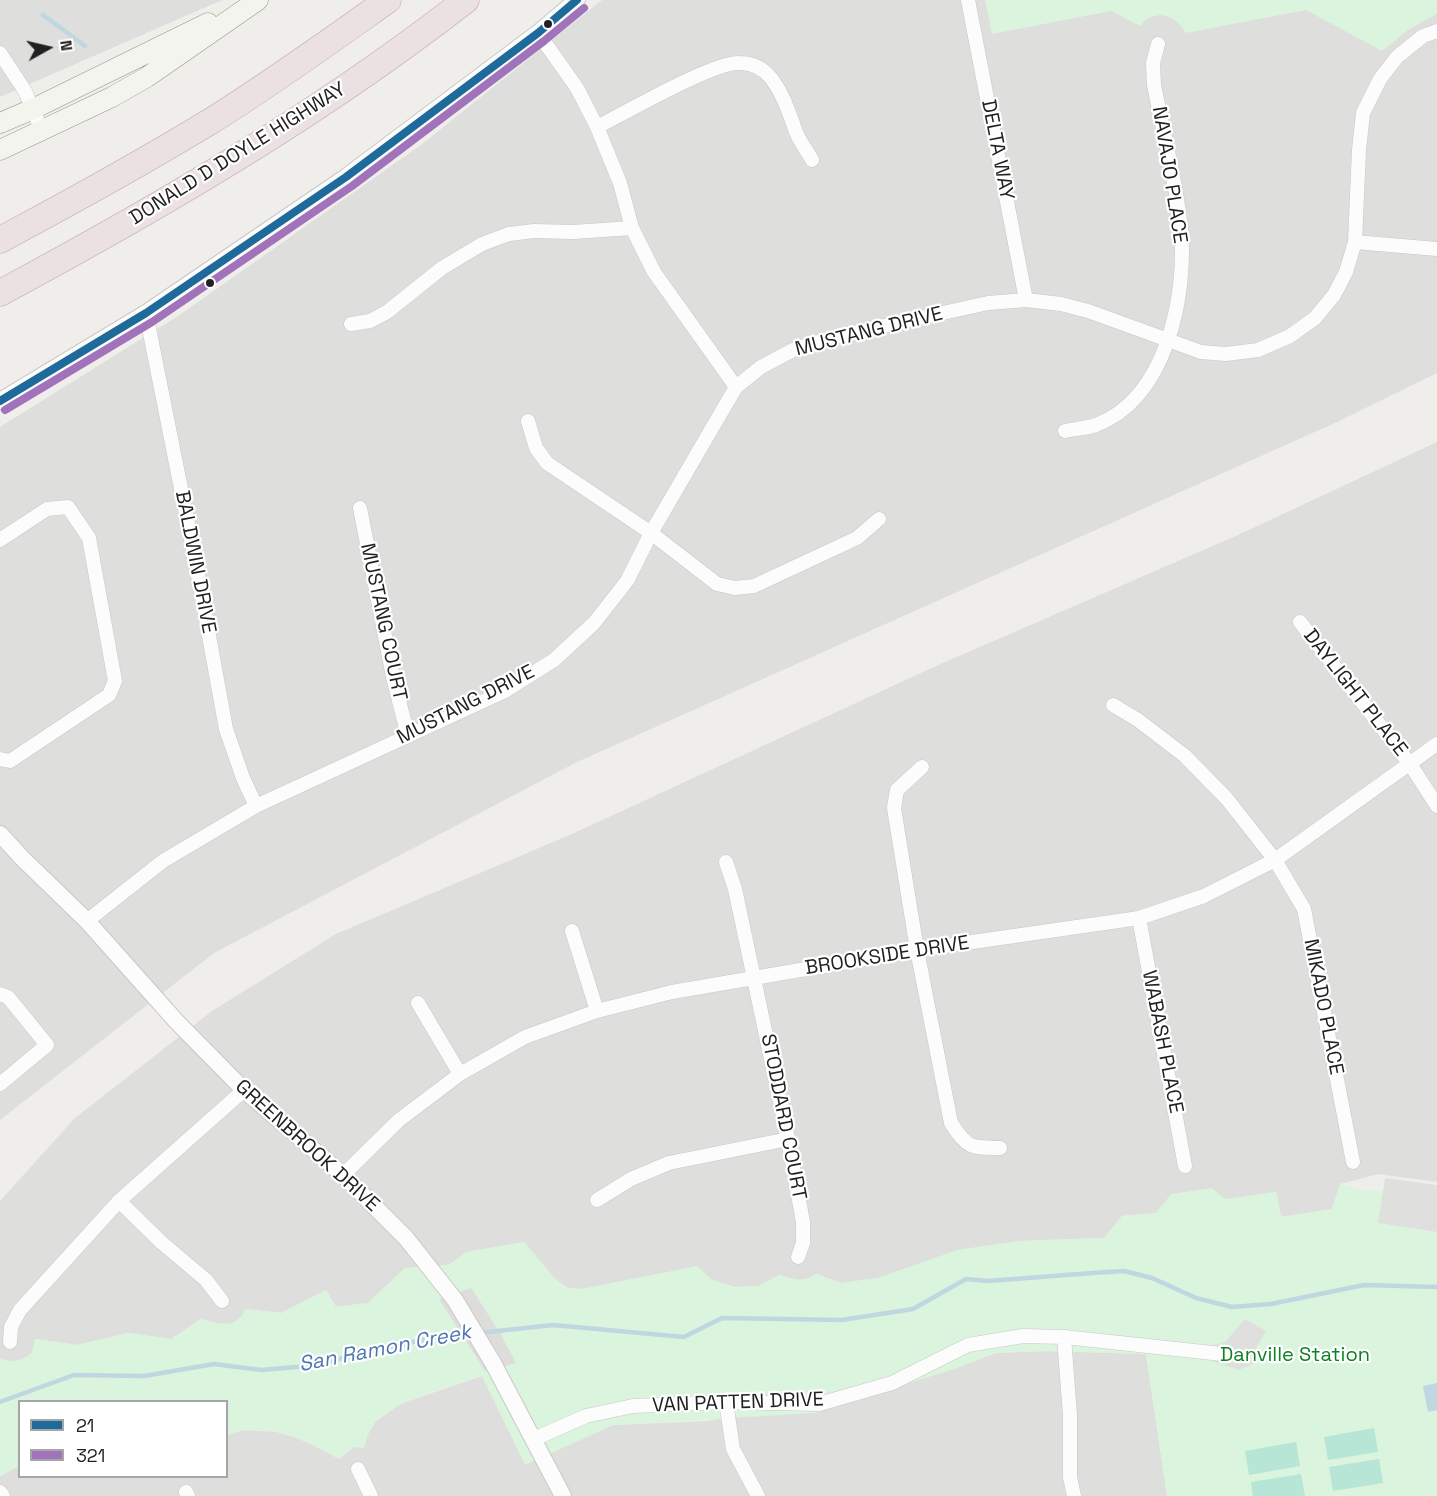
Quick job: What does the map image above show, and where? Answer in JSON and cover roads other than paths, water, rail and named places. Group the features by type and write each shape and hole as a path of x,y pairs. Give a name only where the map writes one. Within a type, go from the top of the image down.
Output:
{"highway":[{"path":"0,240 111,180 212,120 310,56 388,0"},
{"name":"DONALD D DOYLE HIGHWAY","path":"0,293 131,222 235,160 338,93 466,0"}],"main road":[{"path":"0,123 257,0"},
{"path":"0,150 112,97 147,77 257,0"}],"street":[{"path":"0,402 146,313 346,177 538,33 577,0"},
{"name":"DELTA WAY","path":"968,0 1026,300"},
{"name":"MUSTANG DRIVE","path":"87,921 163,861 256,806 503,692 554,660 594,623 627,581 651,533 736,387 761,367 793,350 834,337 988,303 1026,300 1061,304 1088,311 1168,342 1201,352 1226,354 1258,350 1290,336 1316,318 1334,295 1346,272 1355,242 1363,113 1380,79 1397,57 1423,36 1437,31"},
{"path":"538,33 577,88 597,127 620,183 632,228 654,272 736,387"},
{"name":"NAVAJO PLACE","path":"1065,431 1096,425 1125,408 1141,393 1168,342 1178,293 1181,261 1180,228 1154,85 1153,63 1158,44"},
{"path":"0,53 25,91 42,131"},
{"path":"597,127 724,65 737,63 755,65 770,77 785,100 797,134 812,160"},
{"path":"351,324 370,321 387,312 442,268 482,244 509,234 632,228"},
{"path":"1355,242 1437,249"},
{"name":"BALDWIN DRIVE","path":"146,313 226,729 243,778 256,806"},
{"path":"528,421 536,448 547,464 651,533 717,584 735,588 754,586 858,538 879,519"},
{"path":"0,540 47,509 68,507 89,538 115,681 109,695 10,761 0,759"},
{"name":"MUSTANG COURT","path":"360,508 393,676 408,736"},
{"name":"DAYLIGHT PLACE","path":"1300,622 1410,764 1437,806"},
{"name":"MIKADO PLACE","path":"1113,705 1138,720 1185,756 1227,799 1275,860 1304,909 1353,1162"},
{"name":"BROOKSIDE DRIVE","path":"343,1175 399,1120 460,1074 525,1037 597,1011 672,992 917,950 1139,918 1204,896 1275,860 1437,744"},
{"path":"922,766 897,790 894,808 917,950 951,1124 962,1140 978,1148 1000,1148"},
{"name":"GREENBROOK DRIVE","path":"0,834 87,921 176,1021 244,1090 343,1175 406,1238 455,1300 493,1363 563,1496"},
{"name":"STODDARD COURT","path":"726,862 735,889 755,978 788,1139 803,1222 803,1243 798,1257"},
{"name":"WABASH PLACE","path":"1139,918 1185,1166"},
{"path":"572,931 597,1011"},
{"path":"0,994 8,997 47,1045 0,1084"},
{"path":"418,1003 460,1074"},
{"path":"10,1342 11,1327 20,1310 119,1201 244,1090"},
{"path":"597,1200 632,1179 669,1163 788,1139"},
{"path":"119,1201 160,1242 206,1280 222,1301"},
{"name":"VAN PATTEN DRIVE","path":"534,1439 586,1416 633,1406 726,1402 819,1404 892,1383 968,1346 1023,1336 1064,1337 1222,1354"},
{"path":"1064,1337 1070,1415 1070,1477 1074,1496"},
{"path":"726,1402 733,1449 758,1496"},
{"path":"358,1469 371,1496"},
{"path":"0,1492 3,1496"}],"water":[{"path":"1437,1383 1437,1410 1428,1412 1423,1386"}],"waterway":[{"path":"43,15 85,46"},
{"name":"San Ramon Creek","path":"479,1333 553,1325 684,1337 722,1318 842,1320 913,1309 966,1279 988,1281 1124,1271 1152,1278 1196,1298 1232,1307 1271,1304 1364,1285 1437,1287"},
{"name":"San Ramon Creek","path":"0,1402 74,1375 144,1376 214,1364 261,1370 308,1366 448,1334 470,1333"}],"park label":[{"name":"Danville Station","path":"1295,1356"}]}
